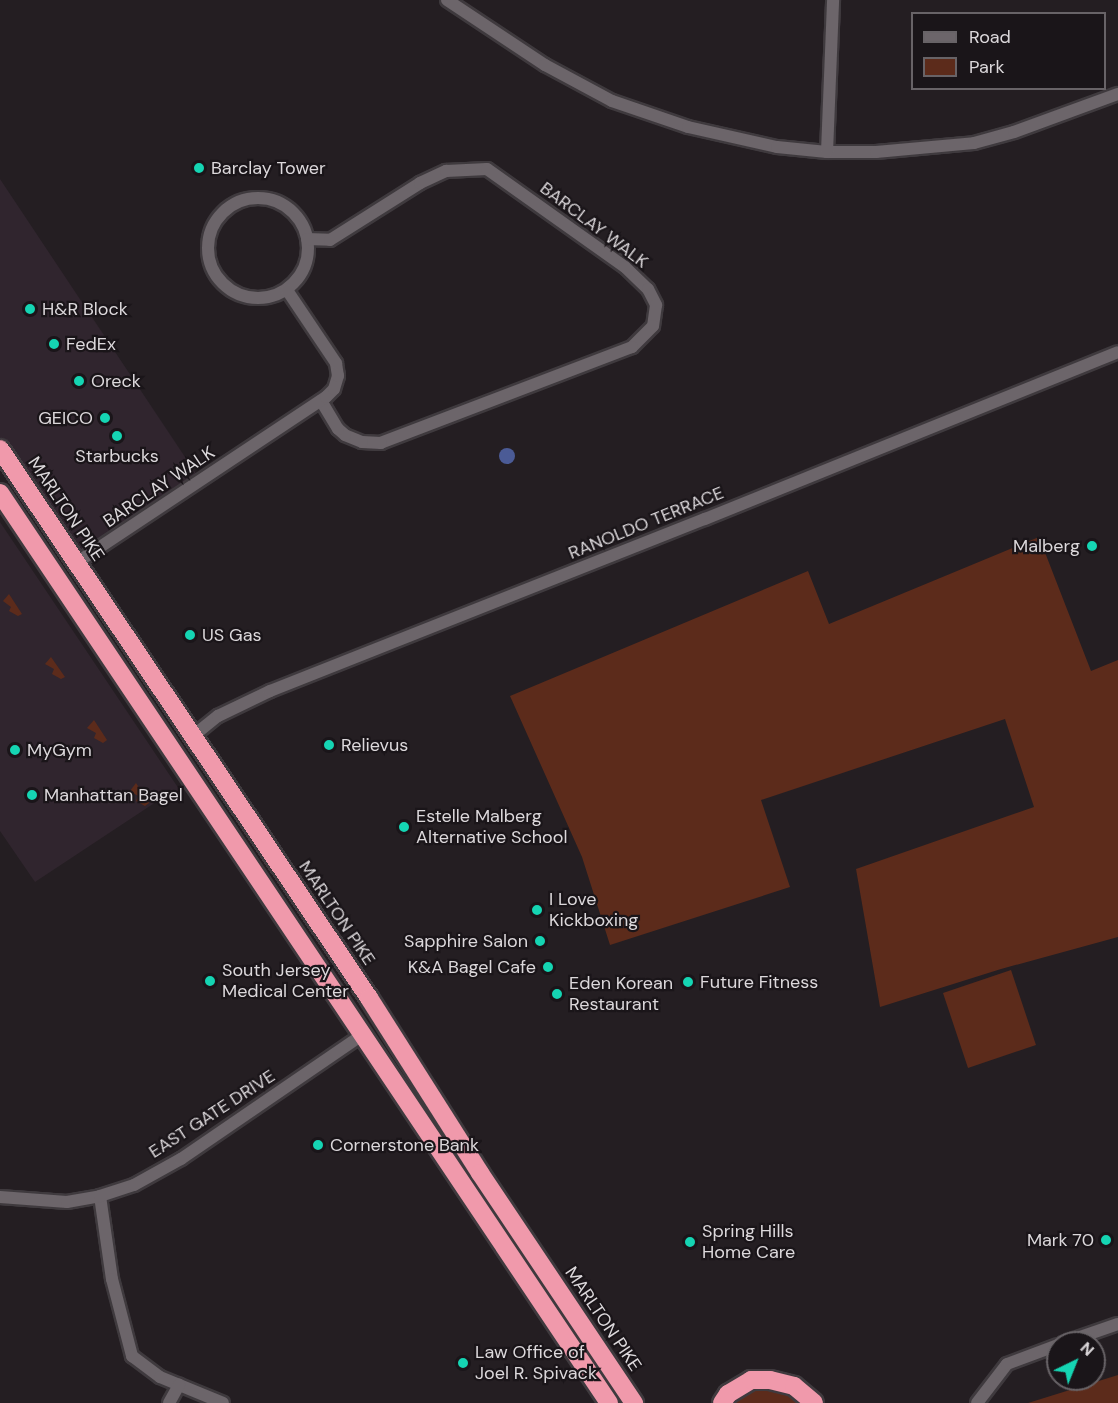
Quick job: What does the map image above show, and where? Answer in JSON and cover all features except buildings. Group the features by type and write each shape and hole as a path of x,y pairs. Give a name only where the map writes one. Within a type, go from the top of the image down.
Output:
{"highway":[{"name":"MARLTON PIKE","path":"0,449 369,998 475,1166 634,1403"},
{"path":"0,493 609,1403"},
{"path":"196,786 207,785 220,795 320,944 369,998"},
{"path":"722,1403 728,1394 752,1380 770,1380 794,1386 814,1403"}],"street":[{"path":"447,0 545,66 612,101 720,136 777,147 827,152 876,152 974,143 1014,132 1118,94"},
{"path":"827,152 833,0"},
{"name":"BARCLAY WALK","path":"307,238 330,240 420,183 446,171 487,169 625,267 648,289 656,305 653,326 632,347 381,443 362,442 345,435 338,429 321,401"},
{"path":"259,198 279,203 299,220 307,238 304,267 287,290 270,297 252,298 240,295 224,285 213,269 209,256 212,230 223,213 233,205 259,198"},
{"name":"BARCLAY WALK","path":"76,562 321,401 335,387 337,368 287,290"},
{"name":"RANOLDO TERRACE","path":"193,736 218,716 270,691 1118,352"},
{"name":"EAST GATE DRIVE","path":"0,1197 67,1202 100,1196 134,1185 182,1159 362,1035"},
{"path":"100,1196 112,1279 132,1356 160,1377 223,1403"},
{"path":"1098,1331 1118,1324"},
{"path":"977,1403 1007,1364 1046,1349"},
{"path":"169,1403 179,1385"}],"shaded area":[{"path":"0,179 201,481 76,563 0,449"},
{"path":"0,522 181,792 156,802 35,882 0,831"}],"green space":[{"path":"1039,537 1091,671 1118,660 1118,937 1001,969 880,1007 856,869 1034,807 1005,719 761,800 790,887 610,945 582,857 510,696 808,571 829,624"},
{"path":"9,594 22,614 18,616 9,611 11,607 3,601"},
{"path":"51,657 65,677 61,679 52,674 54,669 45,664"},
{"path":"94,720 107,740 103,743 94,738 96,733 87,728"},
{"path":"136,783 149,803 145,806 136,801 138,796 130,791"},
{"path":"1011,970 1036,1045 968,1068 943,993"},
{"path":"1118,1375 1118,1403 1028,1403 1067,1391 1106,1391 1106,1379"},
{"path":"760,1387 790,1392 804,1403 731,1403"}],"water":[{"path":"507,448 513,450 515,456 513,462 507,464 501,462 499,456 501,450"}],"place":[{"name":"Barclay Tower","path":"199,168"},
{"name":"H&R Block","path":"30,309"},
{"name":"FedEx","path":"54,344"},
{"name":"Oreck","path":"79,381"},
{"name":"GEICO","path":"105,418"},
{"name":"Starbucks","path":"117,436"},
{"name":"Malberg","path":"1092,546"},
{"name":"US Gas","path":"190,635"},
{"name":"Relievus","path":"329,745"},
{"name":"MyGym","path":"15,750"},
{"name":"Manhattan Bagel","path":"32,795"},
{"name":"Estelle Malberg Alternative School","path":"404,827"},
{"name":"I Love Kickboxing","path":"537,910"},
{"name":"Sapphire Salon","path":"540,941"},
{"name":"K&A Bagel Cafe","path":"548,967"},
{"name":"South Jersey Medical Center","path":"210,981"},
{"name":"Future Fitness","path":"688,982"},
{"name":"Eden Korean Restaurant","path":"557,994"},
{"name":"Cornerstone Bank","path":"318,1145"},
{"name":"Mark 70","path":"1106,1240"},
{"name":"Spring Hills Home Care","path":"690,1242"},
{"name":"Law Office of Joel R. Spivack","path":"463,1363"}]}
